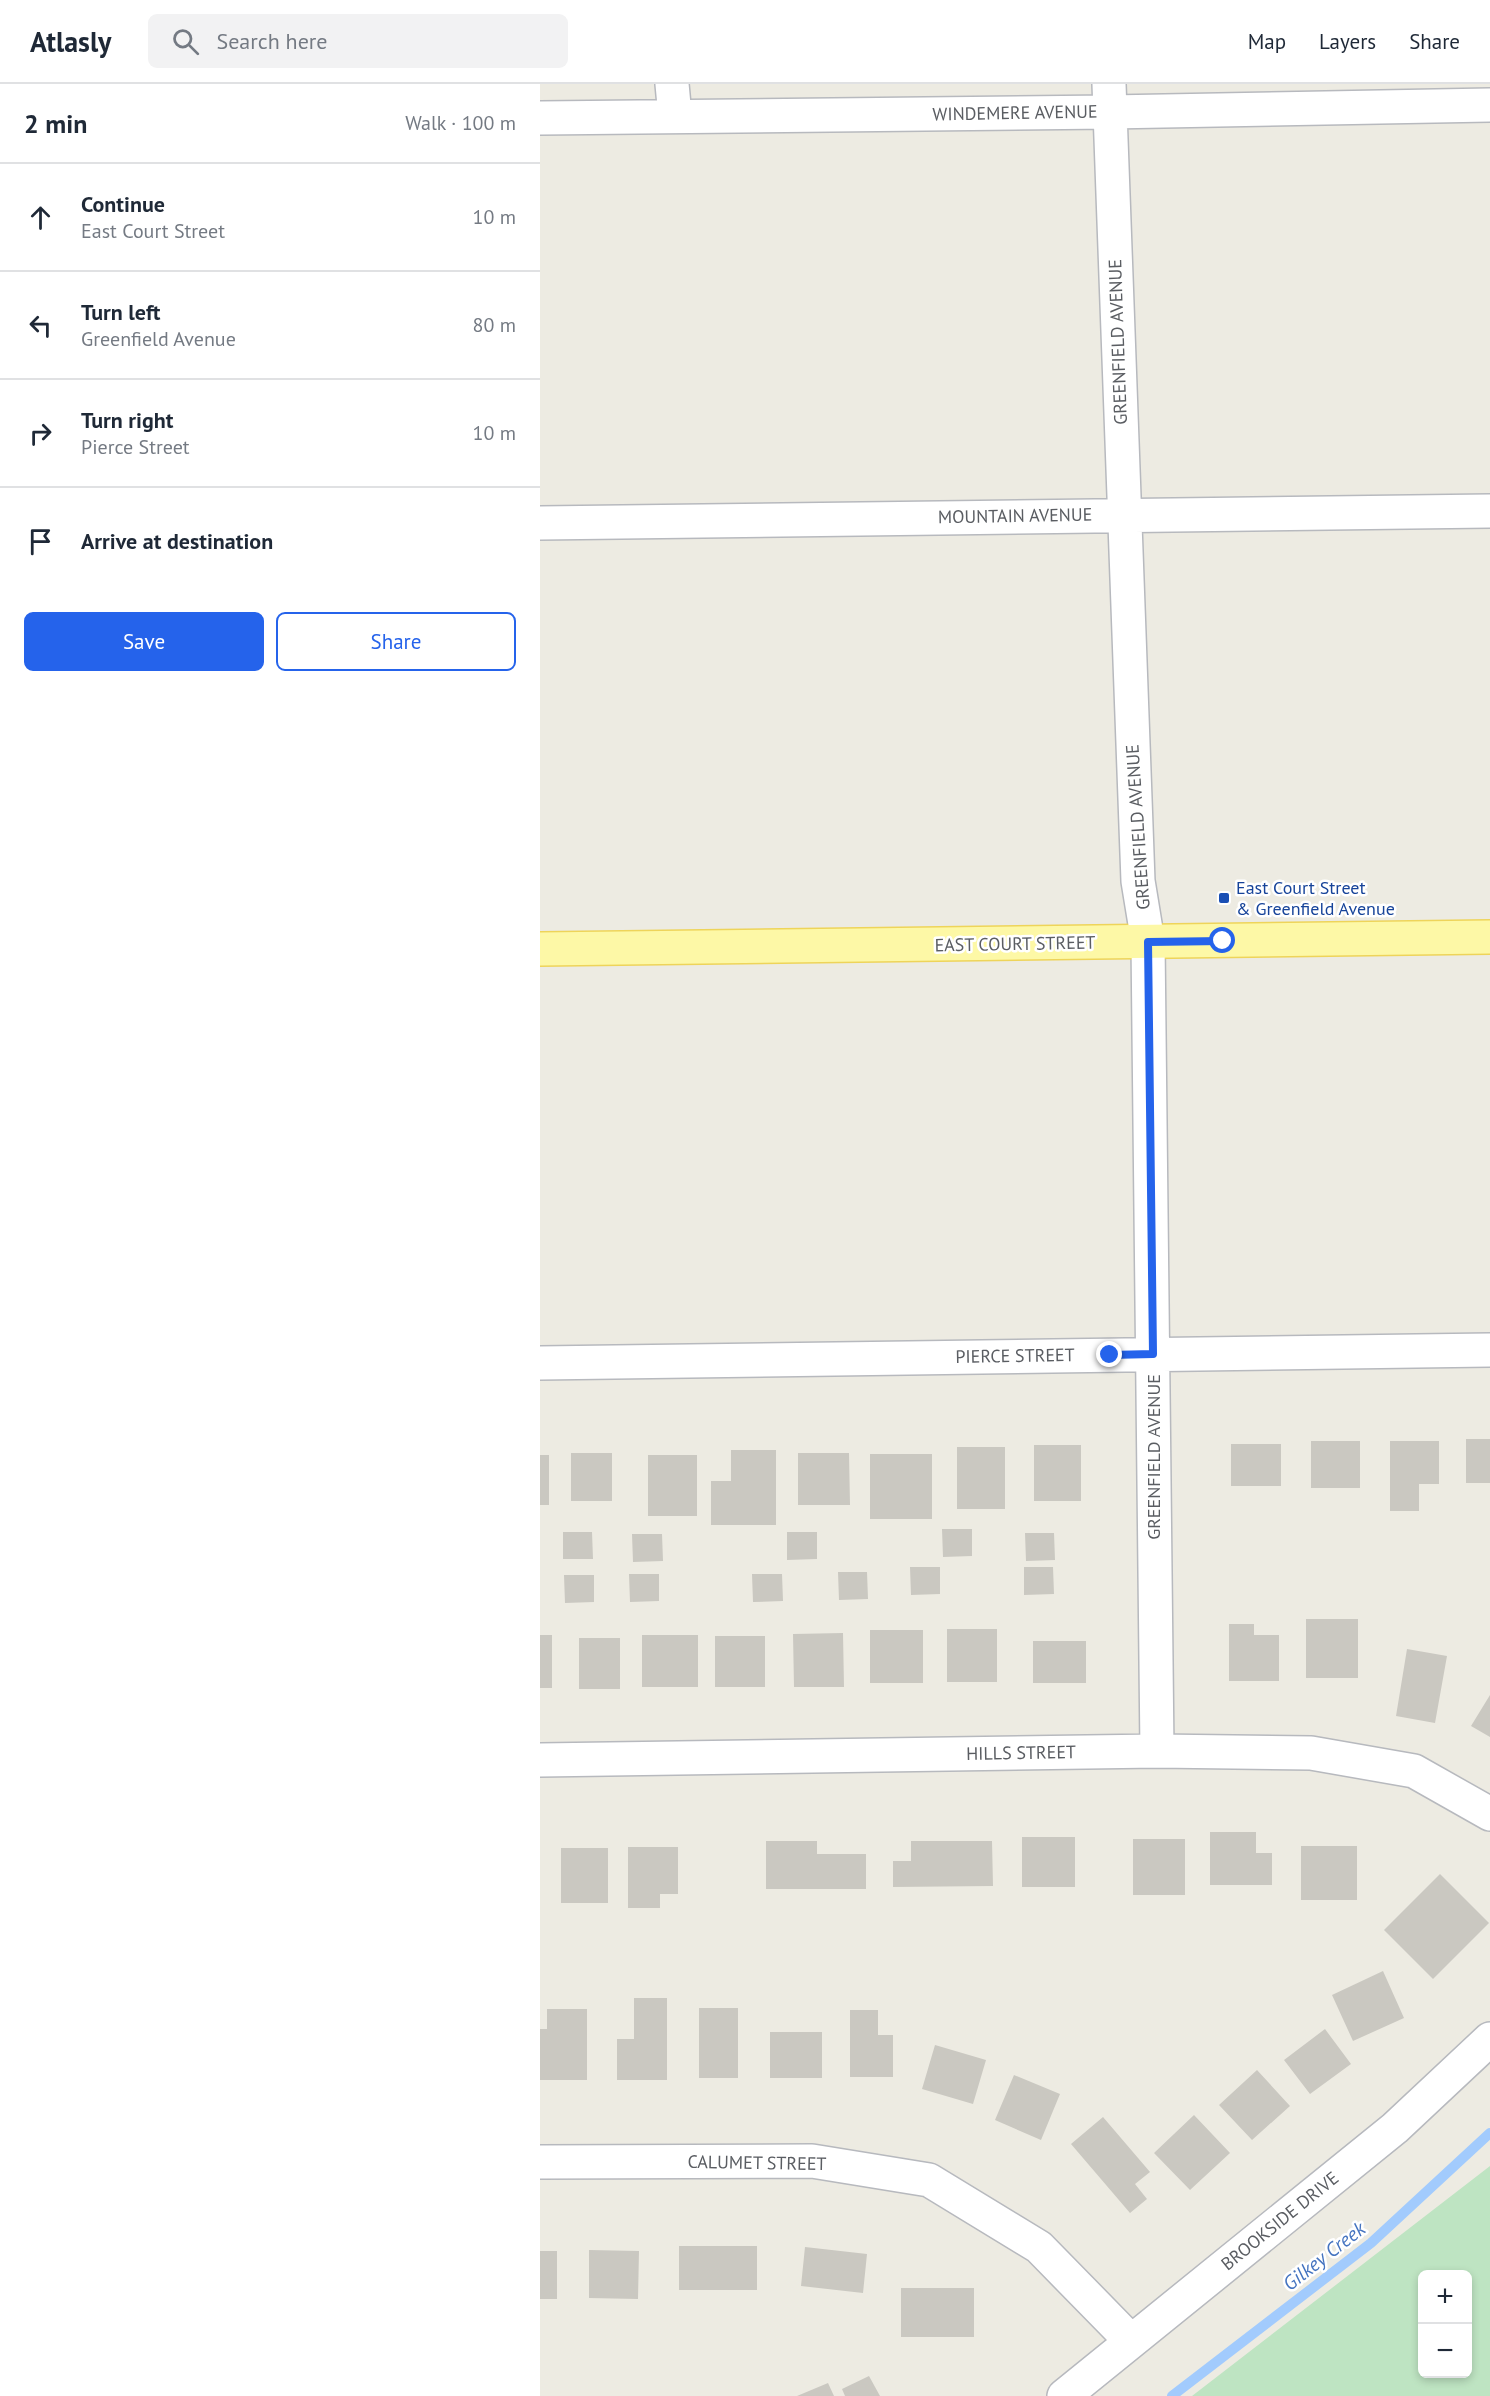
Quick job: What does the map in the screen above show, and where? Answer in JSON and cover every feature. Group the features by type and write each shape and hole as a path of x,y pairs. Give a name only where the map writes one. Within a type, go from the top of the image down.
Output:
{"main road":[{"name":"EAST COURT STREET","path":"540,949 1490,937"}],"street":[{"path":"672,84 675,116"},
{"name":"WINDEMERE AVENUE","path":"540,118 675,116 1109,98 1490,105"},
{"name":"GREENFIELD AVENUE","path":"1109,98 1138,881 1148,942 1157,1751"},
{"name":"MOUNTAIN AVENUE","path":"540,523 1490,511"},
{"name":"PIERCE STREET","path":"540,1363 1490,1350"},
{"name":"HILLS STREET","path":"540,1760 1157,1751 1311,1752 1414,1771 1490,1814"},
{"name":"BROOKSIDE DRIVE","path":"1064,2396 1395,2128 1490,2039"},
{"name":"CALUMET STREET","path":"540,2162 812,2161 929,2180 1039,2247 1131,2341"}],"green space":[{"path":"1490,2166 1490,2396 1192,2396"}],"building":[{"path":"1466,1439 1490,1439 1490,1483 1466,1483"},
{"path":"1311,1441 1360,1441 1360,1488 1311,1488"},
{"path":"1390,1441 1439,1441 1439,1484 1419,1484 1419,1511 1390,1511"},
{"path":"1231,1444 1281,1444 1281,1486 1231,1486"},
{"path":"1034,1445 1081,1445 1081,1501 1034,1501"},
{"path":"957,1447 1005,1447 1005,1509 957,1509"},
{"path":"731,1450 776,1450 776,1525 711,1525 711,1481 731,1481"},
{"path":"571,1453 612,1453 612,1501 571,1501"},
{"path":"798,1453 849,1453 850,1505 798,1505"},
{"path":"870,1454 932,1454 932,1519 870,1519"},
{"path":"540,1455 549,1455 549,1505 540,1505"},
{"path":"648,1455 697,1455 697,1516 648,1516"},
{"path":"942,1529 972,1529 972,1556 943,1557"},
{"path":"563,1532 592,1532 593,1559 563,1559"},
{"path":"787,1532 817,1532 817,1559 787,1560"},
{"path":"1025,1533 1054,1533 1055,1560 1026,1561"},
{"path":"632,1534 662,1534 663,1561 633,1562"},
{"path":"910,1567 940,1567 940,1594 911,1595"},
{"path":"1024,1567 1053,1567 1054,1594 1024,1595"},
{"path":"838,1572 867,1572 868,1599 839,1600"},
{"path":"629,1574 659,1574 659,1601 630,1602"},
{"path":"752,1574 782,1574 783,1601 753,1602"},
{"path":"564,1575 594,1575 594,1602 565,1603"},
{"path":"1306,1619 1358,1619 1358,1678 1306,1678"},
{"path":"1229,1624 1254,1624 1254,1635 1279,1635 1279,1681 1229,1681"},
{"path":"947,1629 997,1629 997,1682 947,1682"},
{"path":"870,1630 923,1630 923,1683 870,1683"},
{"path":"843,1633 844,1687 794,1687 793,1634"},
{"path":"540,1635 552,1635 552,1688 540,1688"},
{"path":"642,1635 698,1635 698,1687 642,1687"},
{"path":"715,1636 765,1636 765,1687 715,1687"},
{"path":"579,1638 620,1638 620,1689 579,1689"},
{"path":"1033,1641 1086,1641 1086,1683 1033,1683"},
{"path":"1407,1649 1447,1656 1435,1723 1396,1716"},
{"path":"1490,1695 1490,1737 1471,1726"},
{"path":"1210,1832 1256,1832 1256,1853 1272,1853 1272,1885 1210,1885"},
{"path":"1022,1837 1075,1837 1075,1887 1022,1887"},
{"path":"1133,1839 1185,1839 1185,1895 1133,1895"},
{"path":"766,1841 817,1841 817,1854 866,1854 866,1889 766,1889"},
{"path":"911,1841 992,1841 993,1886 893,1887 893,1861 911,1861"},
{"path":"1301,1846 1357,1846 1357,1900 1301,1900"},
{"path":"628,1847 678,1847 678,1894 660,1894 660,1908 628,1908"},
{"path":"561,1848 608,1848 608,1903 561,1903"},
{"path":"1440,1874 1489,1923 1433,1979 1384,1930"},
{"path":"1383,1971 1404,2018 1353,2041 1332,1995"},
{"path":"634,1998 667,1998 667,2080 617,2080 617,2039 634,2039"},
{"path":"699,2008 738,2008 738,2078 699,2078"},
{"path":"547,2009 587,2009 587,2080 540,2080 540,2029 547,2029"},
{"path":"850,2010 878,2010 878,2035 893,2035 893,2077 850,2077"},
{"path":"1325,2029 1351,2064 1310,2094 1284,2060"},
{"path":"770,2032 822,2032 822,2078 770,2078"},
{"path":"935,2045 986,2060 973,2104 922,2089"},
{"path":"1257,2070 1290,2106 1252,2140 1219,2105"},
{"path":"1014,2075 1060,2094 1041,2140 995,2120"},
{"path":"1194,2115 1230,2153 1190,2190 1154,2153"},
{"path":"1103,2117 1150,2172 1135,2184 1147,2199 1130,2213 1071,2144"},
{"path":"679,2246 757,2246 757,2290 679,2290"},
{"path":"805,2247 867,2254 863,2293 801,2286"},
{"path":"589,2250 639,2251 638,2299 589,2298"},
{"path":"540,2251 557,2251 557,2299 540,2299"},
{"path":"901,2288 974,2288 974,2337 901,2337"},
{"path":"869,2376 880,2396 845,2396 842,2389"},
{"path":"828,2383 834,2396 797,2396"}],"waterway":[{"name":"Gilkey Creek","path":"1172,2396 1371,2243 1490,2133"}],"place":[{"name":"East Court Street & Greenfield Avenue","path":"1224,898"}],"route":[{"path":"1110,1355 1153,1354 1148,942 1223,941"}]}
